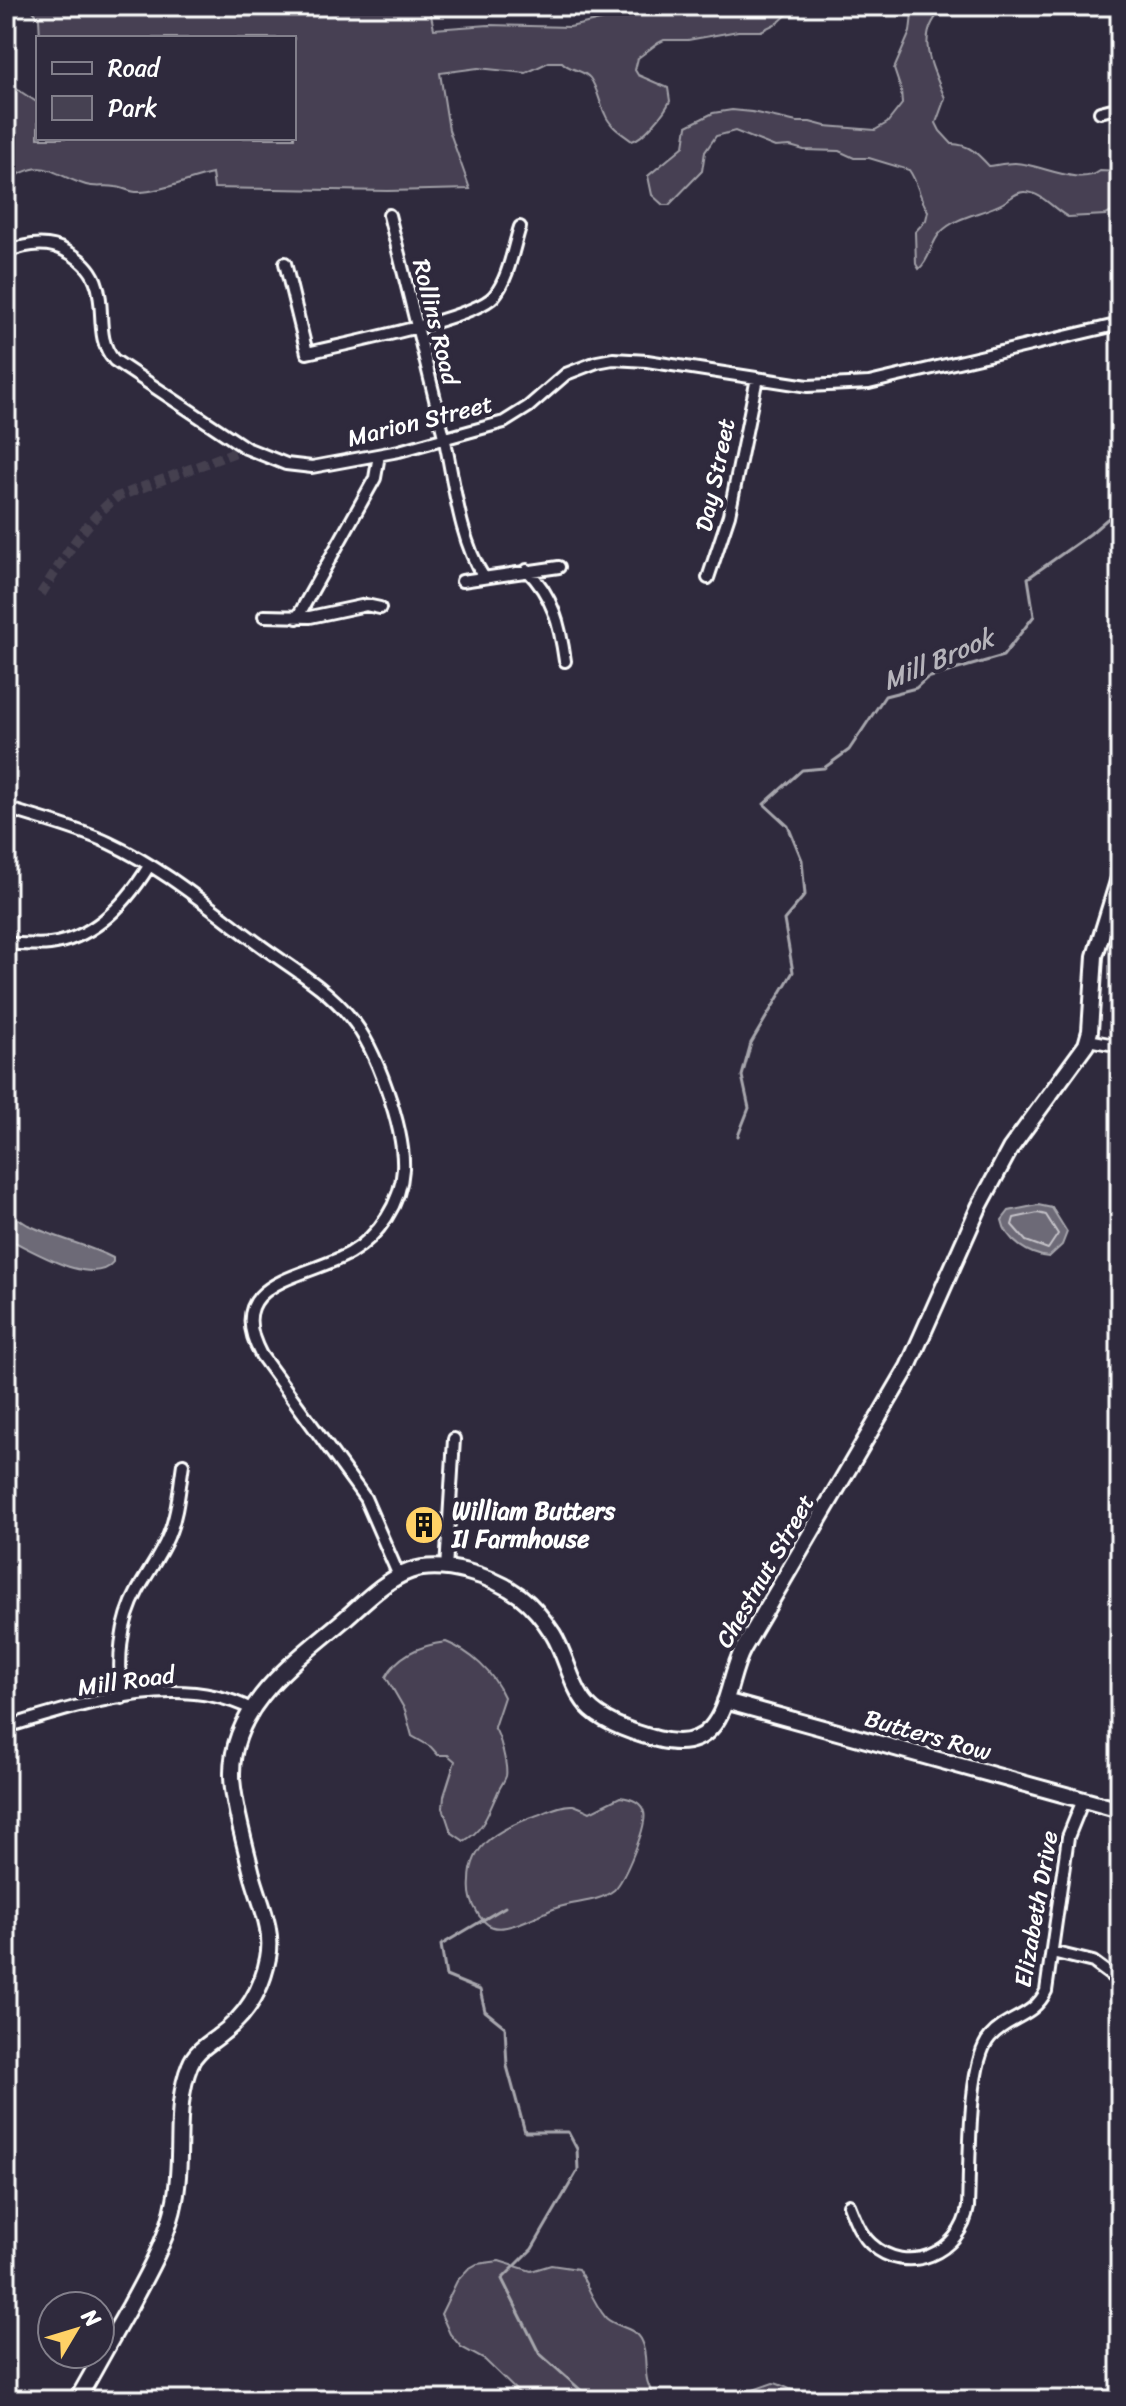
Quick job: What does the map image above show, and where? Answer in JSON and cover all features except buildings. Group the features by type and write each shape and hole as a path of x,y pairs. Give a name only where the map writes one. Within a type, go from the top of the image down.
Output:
{"street":[{"path":"1100,112 1120,107"},
{"name":"Rollins Road","path":"389,215 462,520 483,576"},
{"path":"285,263 307,353 475,309 493,297 502,282 520,227"},
{"name":"Marion Street","path":"6,252 21,246 50,245 79,259 90,271 98,288 105,344 111,357 246,448 298,467 379,455 504,422 517,415 566,374 613,359 647,361 816,386 869,383 1120,324"},
{"name":"Day Street","path":"708,578 729,515 757,378"},
{"path":"297,618 375,478 379,455"},
{"path":"462,581 559,567"},
{"path":"527,570 541,584 553,608 565,661"},
{"path":"264,616 297,618 366,605 380,608"},
{"path":"6,808 97,838 190,892 339,1004 369,1043 382,1073 403,1158 401,1183 388,1215 367,1241 348,1254 286,1278 266,1290 253,1309 250,1322 253,1339 261,1355 365,1498 399,1576"},
{"path":"6,944 46,945 84,933 124,902 149,866"},
{"name":"Chestnut Street","path":"77,2400 152,2266 170,2223 179,2178 184,2092 191,2061 242,2015 258,1991 266,1969 270,1948 268,1930 252,1876 232,1774 240,1736 251,1709 300,1657 399,1576 416,1570 446,1569 491,1581 526,1601 554,1635 583,1699 595,1712 617,1725 664,1741 686,1742 708,1731 719,1716 743,1649 908,1367 995,1177 1024,1128 1088,1040 1095,956 1120,875"},
{"path":"1088,1040 1120,1046"},
{"path":"446,1569 454,1439"},
{"path":"122,1698 120,1654 127,1617 173,1524 183,1464"},
{"name":"Mill Road","path":"6,1727 122,1698 163,1692 213,1695 251,1709"},
{"name":"Butters Row","path":"725,1701 1120,1810"},
{"name":"Elizabeth Drive","path":"849,2205 867,2239 880,2251 898,2259 928,2257 938,2253 954,2239 965,2221 979,2057 986,2042 997,2030 1028,2013 1039,2003 1047,1984 1068,1837 1083,1800"},
{"path":"1052,1952 1093,1962 1120,1982"}],"green space":[{"path":"29,6 429,6 434,29 489,25 570,27 604,19 621,10 800,6 761,31 664,40 638,58 635,70 638,75 668,88 670,101 654,124 632,141 607,119 590,78 562,62 549,62 526,73 478,68 440,73 449,130 470,189 388,191 214,188 212,174 137,192 86,185 39,168 6,182 6,82 36,102 36,140 296,140 296,36 40,36 39,18"},
{"path":"913,6 947,6 930,27 928,50 945,98 936,123 952,144 968,148 989,166 1024,164 1070,176 1091,175 1100,171 1120,172 1120,208 1106,215 1068,217 1037,195 1019,193 995,207 947,227 937,236 919,269 916,264 915,232 926,220 928,211 909,170 869,158 854,158 839,151 775,147 735,131 716,136 705,152 702,171 669,205 663,205 652,195 648,176 684,146 687,126 713,113 732,110 752,112 797,122 875,130 887,123 902,104 894,69 910,32"},
{"path":"446,1642 480,1664 494,1679 504,1697 494,1727 503,1751 506,1776 485,1820 464,1841 451,1832 443,1808 455,1761 448,1755 438,1755 412,1736 405,1710 386,1677 397,1662 412,1652"},
{"path":"620,1797 638,1803 643,1808 644,1819 634,1852 614,1890 507,1927 493,1927 477,1913 470,1892 471,1868 481,1847 489,1839 557,1807 573,1805 590,1812"},
{"path":"499,2261 531,2271 551,2265 578,2269 606,2318 638,2336 644,2348 648,2384 658,2400 526,2400 485,2360 461,2347 450,2334 441,2314 457,2281 468,2269 477,2264"},
{"path":"773,2383 796,2392 816,2391 822,2400 712,2400 723,2391 745,2393"}],"water":[{"path":"1038,1205 1052,1208 1067,1232 1062,1245 1049,1257 1020,1246 1008,1234 1002,1220 1009,1211"},
{"path":"6,1212 39,1230 113,1258 113,1262 103,1269 91,1271 76,1269 45,1257 6,1238"}],"waterway":[{"name":"Mill Brook","path":"738,1136 749,1108 742,1076 751,1043 793,972 784,920 805,895 802,860 788,826 764,804 802,770 824,768 849,750 885,696 916,688 927,678 1003,656 1034,616 1028,578 1090,534 1120,508"},
{"path":"505,1907 441,1945 446,1976 480,1990 485,2011 505,2027 507,2066 525,2132 568,2132 577,2149 578,2170 532,2249 502,2279 539,2353 592,2400"}],"tunnel":[{"path":"41,594 84,530 117,497 246,448"}],"place":[{"name":"William Butters II Farmhouse","path":"424,1525"}]}
